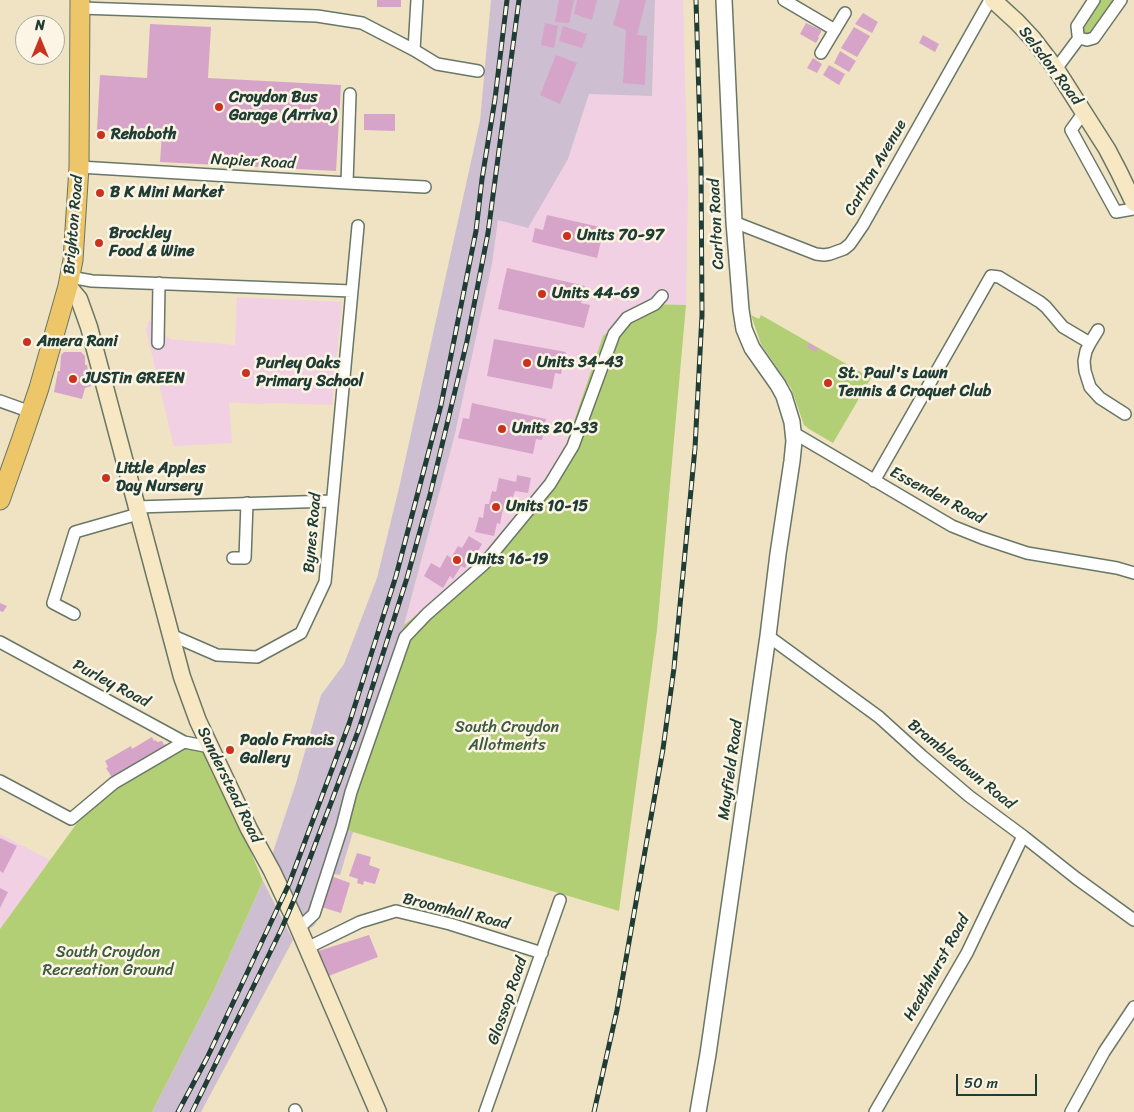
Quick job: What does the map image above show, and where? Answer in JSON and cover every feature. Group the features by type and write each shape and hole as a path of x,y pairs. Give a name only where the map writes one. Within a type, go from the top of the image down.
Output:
{"main road":[{"name":"Selsdon Road","path":"992,0 1033,38 1056,69 1115,163 1134,203"},
{"name":"Brighton Road","path":"0,499 31,412 69,281 75,245 79,168 80,4"},
{"name":"Sanderstead Road","path":"69,281 79,299 89,327 182,677 198,721 249,829 272,871 299,928 378,1112"},
{"path":"60,312 82,320 89,327"}],"street":[{"path":"414,50 417,0"},
{"name":"Carlton Road","path":"724,0 739,299 744,329 752,348 784,396 794,433"},
{"path":"784,0 835,30"},
{"name":"Carlton Avenue","path":"734,222 816,254 830,254 844,249 850,244 992,0"},
{"path":"1080,38 1077,26 1094,0"},
{"path":"1080,38 1087,40 1094,38 1119,1"},
{"path":"80,4 317,16 362,23 437,64 478,70"},
{"path":"821,53 845,13"},
{"path":"1056,69 1080,38"},
{"path":"347,184 350,94"},
{"name":"Selsdon Road","path":"1084,112 1071,130 1116,212 1134,209"},
{"name":"Napier Road","path":"79,168 347,184 425,186"},
{"name":"Bynes Road","path":"171,635 217,654 257,657 301,633 324,582 358,226"},
{"path":"874,481 992,276 999,277 1040,302 1063,327 1090,343"},
{"path":"69,281 352,291"},
{"path":"158,343 159,283"},
{"path":"299,928 314,914 342,827 351,792 405,637 427,614 484,564 550,484 573,446 614,334 627,318 655,304 662,296"},
{"path":"1098,330 1086,351 1084,361 1086,377 1092,391 1105,402 1125,414"},
{"path":"1105,402 1112,392"},
{"path":"0,401 31,412"},
{"name":"Essenden Road","path":"794,433 952,526 1027,553 1117,568 1134,573"},
{"name":"Mayfield Road","path":"698,1112 768,636 792,461 794,433"},
{"path":"74,614 53,603 75,532 137,510 247,503 332,501"},
{"path":"233,558 245,558 247,503"},
{"name":"Brambledown Road","path":"768,636 879,717 969,796 1134,920"},
{"name":"Purley Road","path":"0,642 184,742 210,747"},
{"path":"0,781 71,819 114,783 184,742"},
{"name":"Heathhurst Road","path":"874,1112 967,953 1023,836"},
{"name":"Glossop Road","path":"485,1112 560,900"},
{"name":"Broomhall Road","path":"307,948 360,922 396,912 450,924 542,953"},
{"path":"1072,1112 1104,1052 1134,1007"}],"shaded area":[{"path":"491,0 655,0 652,96 589,94 568,159 528,228 498,220 492,264 455,434 404,625 337,826 353,832 340,875 333,874 315,925 308,930 271,858 296,783 321,695 344,664 377,578 399,488 480,121"},
{"path":"655,0 683,0 688,193 686,305 644,304 603,336 559,462 493,544 435,600 404,625 455,434 492,264 498,219 568,159 589,93 652,96"},
{"name":"Purley Oaks Primary School","path":"237,297 342,302 332,405 229,402 232,443 174,447 146,330 149,320 170,339 235,345"},
{"path":"0,834 50,860 0,929"},
{"path":"263,881 293,940 201,1112 152,1112 214,990"}],"green space":[{"path":"1098,0 1117,0 1094,34 1082,34 1082,24"},
{"name":"South Croydon Allotments","path":"644,304 686,305 657,630 619,911 337,826 404,625 435,600 495,544 560,462 603,336"},
{"name":"St. Paul's Lawn Tennis & Croquet Club","path":"751,315 759,319 761,315 871,378 833,443 804,425 791,388 761,344"},
{"name":"South Croydon Recreation Ground","path":"185,746 205,751 263,881 214,990 152,1112 0,1112 0,929 77,823 116,787"}],"building":[{"path":"377,0 401,0 401,7 377,7"},
{"path":"559,0 574,0 569,23 555,22"},
{"path":"577,0 597,0 592,20 574,14"},
{"path":"620,0 646,0 637,35 647,36 645,85 623,83 626,30 613,25"},
{"path":"863,13 878,22 872,33 855,24"},
{"path":"545,23 558,26 554,48 541,45"},
{"path":"806,23 821,30 816,43 800,34"},
{"name":"Croydon Bus Garage (Arriva)","path":"150,24 211,27 208,78 341,85 336,171 160,162 162,133 97,130 100,75 147,78"},
{"path":"563,26 587,34 582,48 559,41"},
{"path":"854,27 870,36 857,57 841,48"},
{"path":"923,35 939,44 935,52 919,43"},
{"path":"840,51 856,61 849,72 834,63"},
{"path":"556,55 577,63 560,104 540,95"},
{"path":"813,58 822,64 817,73 807,68"},
{"path":"829,65 845,74 839,85 823,75"},
{"path":"364,114 395,114 395,131 364,130"},
{"name":"Units 70-97","path":"547,215 604,228 597,258 532,242 535,228 543,230"},
{"name":"Units 44-69","path":"507,268 585,286 581,303 590,305 584,328 498,309"},
{"name":"Units 34-43","path":"494,339 566,352 561,374 555,373 552,389 487,376"},
{"path":"809,343 818,348 816,352 807,347"},
{"name":"JUSTin GREEN","path":"64,352 81,352 85,356 85,365 87,365 91,386 85,388 82,399 54,392 58,371 60,371 61,355"},
{"name":"Units 20-33","path":"472,403 546,419 542,440 536,439 533,454 458,438 463,418 469,419"},
{"name":"Units 10-15","path":"517,475 531,478 528,493 515,491 513,497 510,496 507,510 503,509 500,524 497,523 494,536 475,532 479,517 483,518 485,504 489,504 492,491 496,492 499,478 516,482"},
{"name":"Units 16-19","path":"469,536 482,544 474,558 472,556 465,568 461,566 453,579 450,576 443,588 424,576 431,563 440,568 447,555 451,558 458,546 462,548"},
{"path":"0,603 7,606 3,612 0,611"},
{"path":"152,737 154,741 162,741 169,748 113,779 106,768 108,767 105,761 131,746 132,749"},
{"path":"0,838 17,846 3,873 0,871"},
{"path":"357,853 371,857 369,865 380,869 375,884 364,881 363,885 357,883 358,879 349,876"},
{"path":"331,876 350,883 341,913 321,907"},
{"path":"0,888 8,892 0,908"},
{"path":"369,935 378,957 326,977 315,952"}],"railway":[{"path":"178,1112 207,1058 289,884 349,724 396,576 441,405 476,231 507,0"},
{"path":"192,1112 281,930 296,895 359,729 407,578 430,495 467,341 488,233 519,0"},
{"path":"594,1112 617,1010 663,749 674,668 695,448 702,315 701,163 696,0"}],"place":[{"name":"Croydon Bus Garage (Arriva)","path":"219,107"},
{"name":"Rehoboth","path":"101,135"},
{"name":"B K Mini Market","path":"100,193"},
{"name":"Units 70-97","path":"567,236"},
{"name":"Brockley Food & Wine","path":"99,243"},
{"name":"Units 44-69","path":"542,294"},
{"name":"Amera Rani","path":"27,342"},
{"name":"Units 34-43","path":"527,363"},
{"name":"Purley Oaks Primary School","path":"246,373"},
{"name":"JUSTin GREEN","path":"73,379"},
{"name":"St. Paul's Lawn Tennis & Croquet Club","path":"828,383"},
{"name":"Units 20-33","path":"502,429"},
{"name":"Little Apples Day Nursery","path":"106,478"},
{"name":"Units 10-15","path":"496,507"},
{"name":"Units 16-19","path":"457,560"},
{"name":"Paolo Francis Gallery","path":"230,750"}]}
